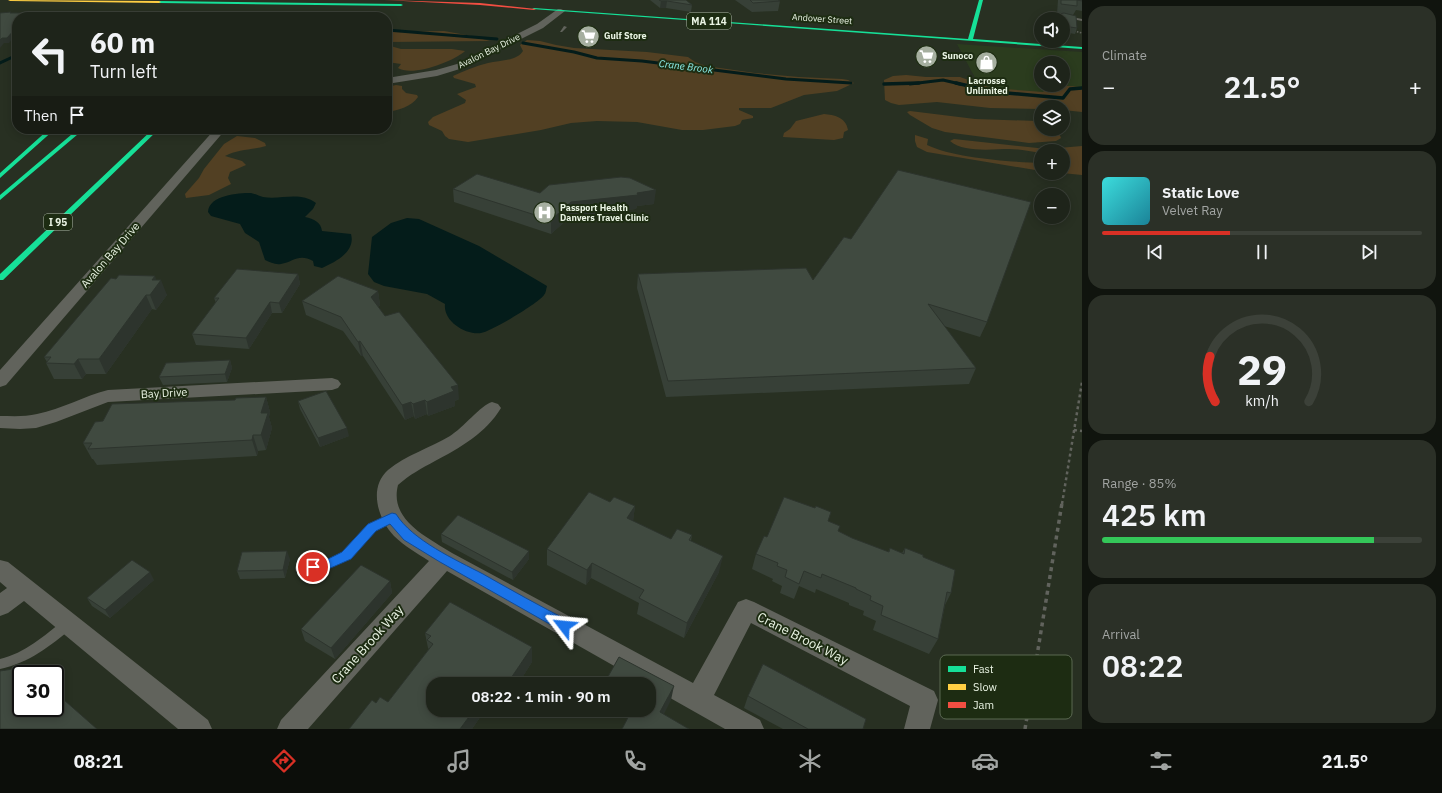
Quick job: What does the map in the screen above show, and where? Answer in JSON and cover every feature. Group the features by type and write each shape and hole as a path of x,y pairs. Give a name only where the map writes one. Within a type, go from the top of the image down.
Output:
{"main road":[{"name":"Andover Street","path":"10,0 350,3 560,11"},
{"path":"218,11 230,0"},
{"path":"274,11 284,0"},
{"path":"350,3 381,0"},
{"name":"Andover Street","path":"386,0 451,2 1082,48"},
{"path":"434,0 451,2"},
{"path":"970,40 981,0"},
{"path":"12,10 69,3 124,1"},
{"path":"180,10 193,1"},
{"path":"385,12 406,9 460,6"},
{"path":"0,176 46,134"},
{"path":"0,198 75,134"},
{"name":"I 95","path":"0,278 116,167 156,134"}],"street":[{"name":"Avalon Bay Drive","path":"392,80 437,73 460,66 540,26 560,11"},
{"name":"Avalon Bay Drive","path":"0,381 217,134"},
{"name":"Bay Drive","path":"0,422 20,423 39,421 93,399 108,396 332,384"},
{"path":"492,408 474,428 456,441 405,469 391,480 386,494 388,511 396,525 408,536 444,559 751,729"},
{"name":"Crane Brook Way","path":"290,729 444,559"},
{"path":"0,569 199,729"},
{"path":"0,606 24,588"},
{"name":"Crane Brook Way","path":"698,700 746,609 925,700 917,729"}],"lane":[{"path":"1070,18 1082,20"},
{"path":"561,30 565,27"},
{"path":"300,568 326,566 346,556 372,528 392,517"},
{"path":"0,664 25,655 45,643 68,624"}],"path":[{"path":"1074,31 1082,33"},
{"path":"1037,655 1082,382"},
{"path":"1074,430 1082,431"},
{"path":"1025,729 1027,719"}],"shaded area":[{"path":"444,31 490,41 392,42 392,32"},
{"path":"527,40 574,48 647,52 688,57 695,62 706,66 755,73 842,79 854,83 837,91 804,95 771,108 739,108 739,110 753,116 753,118 742,120 740,124 735,126 703,130 682,130 637,122 597,121 571,123 541,130 468,142 449,139 442,131 429,125 428,122 433,117 465,103 466,100 457,94 476,87 475,84 454,78 453,76 484,64 512,59 520,55 523,51 520,45"},
{"path":"957,44 1082,52 1082,88 1063,98 981,89"},
{"path":"392,46 401,49 452,49 465,51 442,64 413,71 398,68 401,64 392,63"},
{"path":"893,76 960,77 991,88 1034,92 1070,92 1070,86 1082,87 1082,112 1070,111 1070,100 1034,100 1034,109 990,108 937,102 899,105 885,100 884,80"},
{"path":"392,86 402,86 402,89 406,93 417,95 418,97 408,106 392,111"},
{"path":"910,111 975,119 1034,121 1034,136 1060,136 1061,138 1056,141 1029,143 945,132 932,128 907,112"},
{"path":"824,114 835,116 845,122 848,130 844,132 843,138 834,140 783,137 784,133 790,129 796,121"},
{"path":"915,135 928,139 927,145 952,153 1014,162 1034,163 1034,170 927,152 917,147"},
{"path":"237,136 255,138 265,143 266,146 235,152 225,156 242,161 246,165 230,172 228,178 231,184 209,195 186,198 185,194 224,144"},
{"path":"954,139 1034,148 1034,152 1013,149 971,149 956,145 950,141"},
{"path":"1082,146 1082,175 1070,174 1070,147"}],"water":[{"path":"251,193 270,198 304,197 310,199 316,203 313,209 305,217 316,221 320,225 322,231 351,234 352,240 350,246 343,256 322,268 314,266 313,261 304,258 279,264 265,260 259,242 245,233 240,224 211,216 208,212 213,202 225,196"},
{"path":"407,218 419,219 479,246 547,286 545,294 533,304 504,323 481,333 475,333 468,332 456,326 451,321 445,310 445,304 427,294 384,286 374,282 368,274 372,237 391,223"}],"building":[{"path":"659,0 686,0 692,5 661,1"},
{"path":"750,0 778,0 780,1 753,3"},
{"path":"1061,0 1077,0 1077,6 1061,4"},
{"path":"0,13 12,13 12,32 7,38 2,38 0,40"},
{"path":"1070,14 1076,16 1077,28 1070,27"},
{"path":"898,170 1031,202 987,322 928,304 976,368 668,381 638,274 806,268 813,280 844,237 851,239"},
{"path":"477,174 540,193 549,185 621,177 630,178 656,190 637,193 638,195 571,202 551,220 453,189"},
{"path":"237,269 298,274 279,303 270,302 246,338 192,334 219,298 214,298"},
{"path":"119,275 155,276 152,280 161,280 150,295 146,295 99,359 78,359 74,364 46,363 51,357 44,357 111,278 116,279"},
{"path":"338,276 378,291 371,297 385,316 399,312 458,385 451,387 454,391 427,402 425,400 413,404 411,402 402,405 360,341 358,342 341,317 302,301"},
{"path":"230,360 225,374 159,377 166,363"},
{"path":"326,391 347,428 318,438 298,401"},
{"path":"266,397 261,413 268,413 261,435 253,435 252,440 88,449 92,443 83,443 95,422 103,421 112,404 235,400 236,398"},
{"path":"589,492 610,502 614,497 635,506 627,518 671,539 677,529 692,535 689,540 723,556 687,623 639,598 644,590 592,563 587,570 547,549"},
{"path":"784,497 831,512 828,521 840,526 838,531 852,538 889,552 890,548 904,554 905,548 955,570 951,593 947,592 938,639 881,615 883,606 870,600 871,596 856,588 822,574 821,578 804,571 799,584 785,577 787,570 777,566 778,563 756,554 764,536 767,537"},
{"path":"458,515 529,551 512,572 441,534"},
{"path":"287,551 283,570 237,571 242,552"},
{"path":"132,560 150,572 105,610 87,598"},
{"path":"361,565 390,581 331,648 301,629"},
{"path":"450,602 532,647 512,677 426,677 426,717 469,717 460,729 349,729 372,700 376,703 380,697 388,702 433,644 427,640 431,636 425,633"},
{"path":"619,657 674,686 660,712 689,729 622,729 628,717 656,717 656,677 608,677"},
{"path":"763,664 866,719 863,729 808,729 748,696"},
{"path":"12,669 12,717 64,717 64,700 97,729 0,729 0,671"}],"waterway":[{"name":"Crane Brook","path":"392,30 497,39"},
{"name":"Crane Brook","path":"523,43 574,52 597,58 642,61 786,79 851,83"},
{"name":"Crane Brook","path":"0,63 12,57"},
{"name":"Crane Brook","path":"918,83 943,80 960,84"},
{"name":"Crane Brook","path":"884,84 918,83"},
{"name":"Crane Brook","path":"910,84 918,83"},
{"name":"Crane Brook","path":"956,83 995,92 1063,98 1070,89 1082,88"}],"traffic: fast":[{"path":"970,40 981,0"},
{"path":"159,2 401,5"},
{"path":"534,9 1082,48"},
{"path":"0,176 46,134"},
{"path":"0,198 75,134"},
{"path":"0,278 151,134"}],"traffic: slow":[{"path":"10,0 159,2"}],"traffic: jam":[{"path":"386,0 480,4 534,9"}],"place":[{"name":"Gulf Store","path":"588,36"},
{"name":"Sunoco","path":"926,56"},
{"name":"Lacrosse Unlimited","path":"987,62"},
{"name":"Passport Health Danvers Travel Clinic","path":"544,213"}],"route":[{"path":"313,567 326,566 346,556 372,528 392,517 396,525 420,544 564,626"}]}
